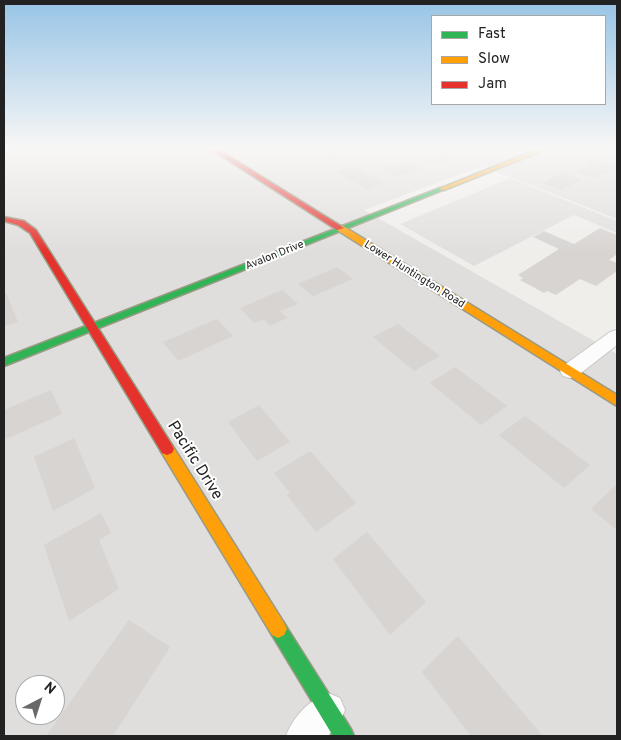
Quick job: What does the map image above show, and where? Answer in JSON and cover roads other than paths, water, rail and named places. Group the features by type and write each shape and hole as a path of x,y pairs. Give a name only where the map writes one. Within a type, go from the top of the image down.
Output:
{"street":[{"name":"Lower Huntington Road","path":"266,183 617,401"},
{"name":"Avalon Drive","path":"4,362 460,183"},
{"name":"Pacific Drive","path":"4,219 21,223 33,232 336,723"},
{"path":"570,371 617,336"},
{"path":"304,736 336,723"}]}
